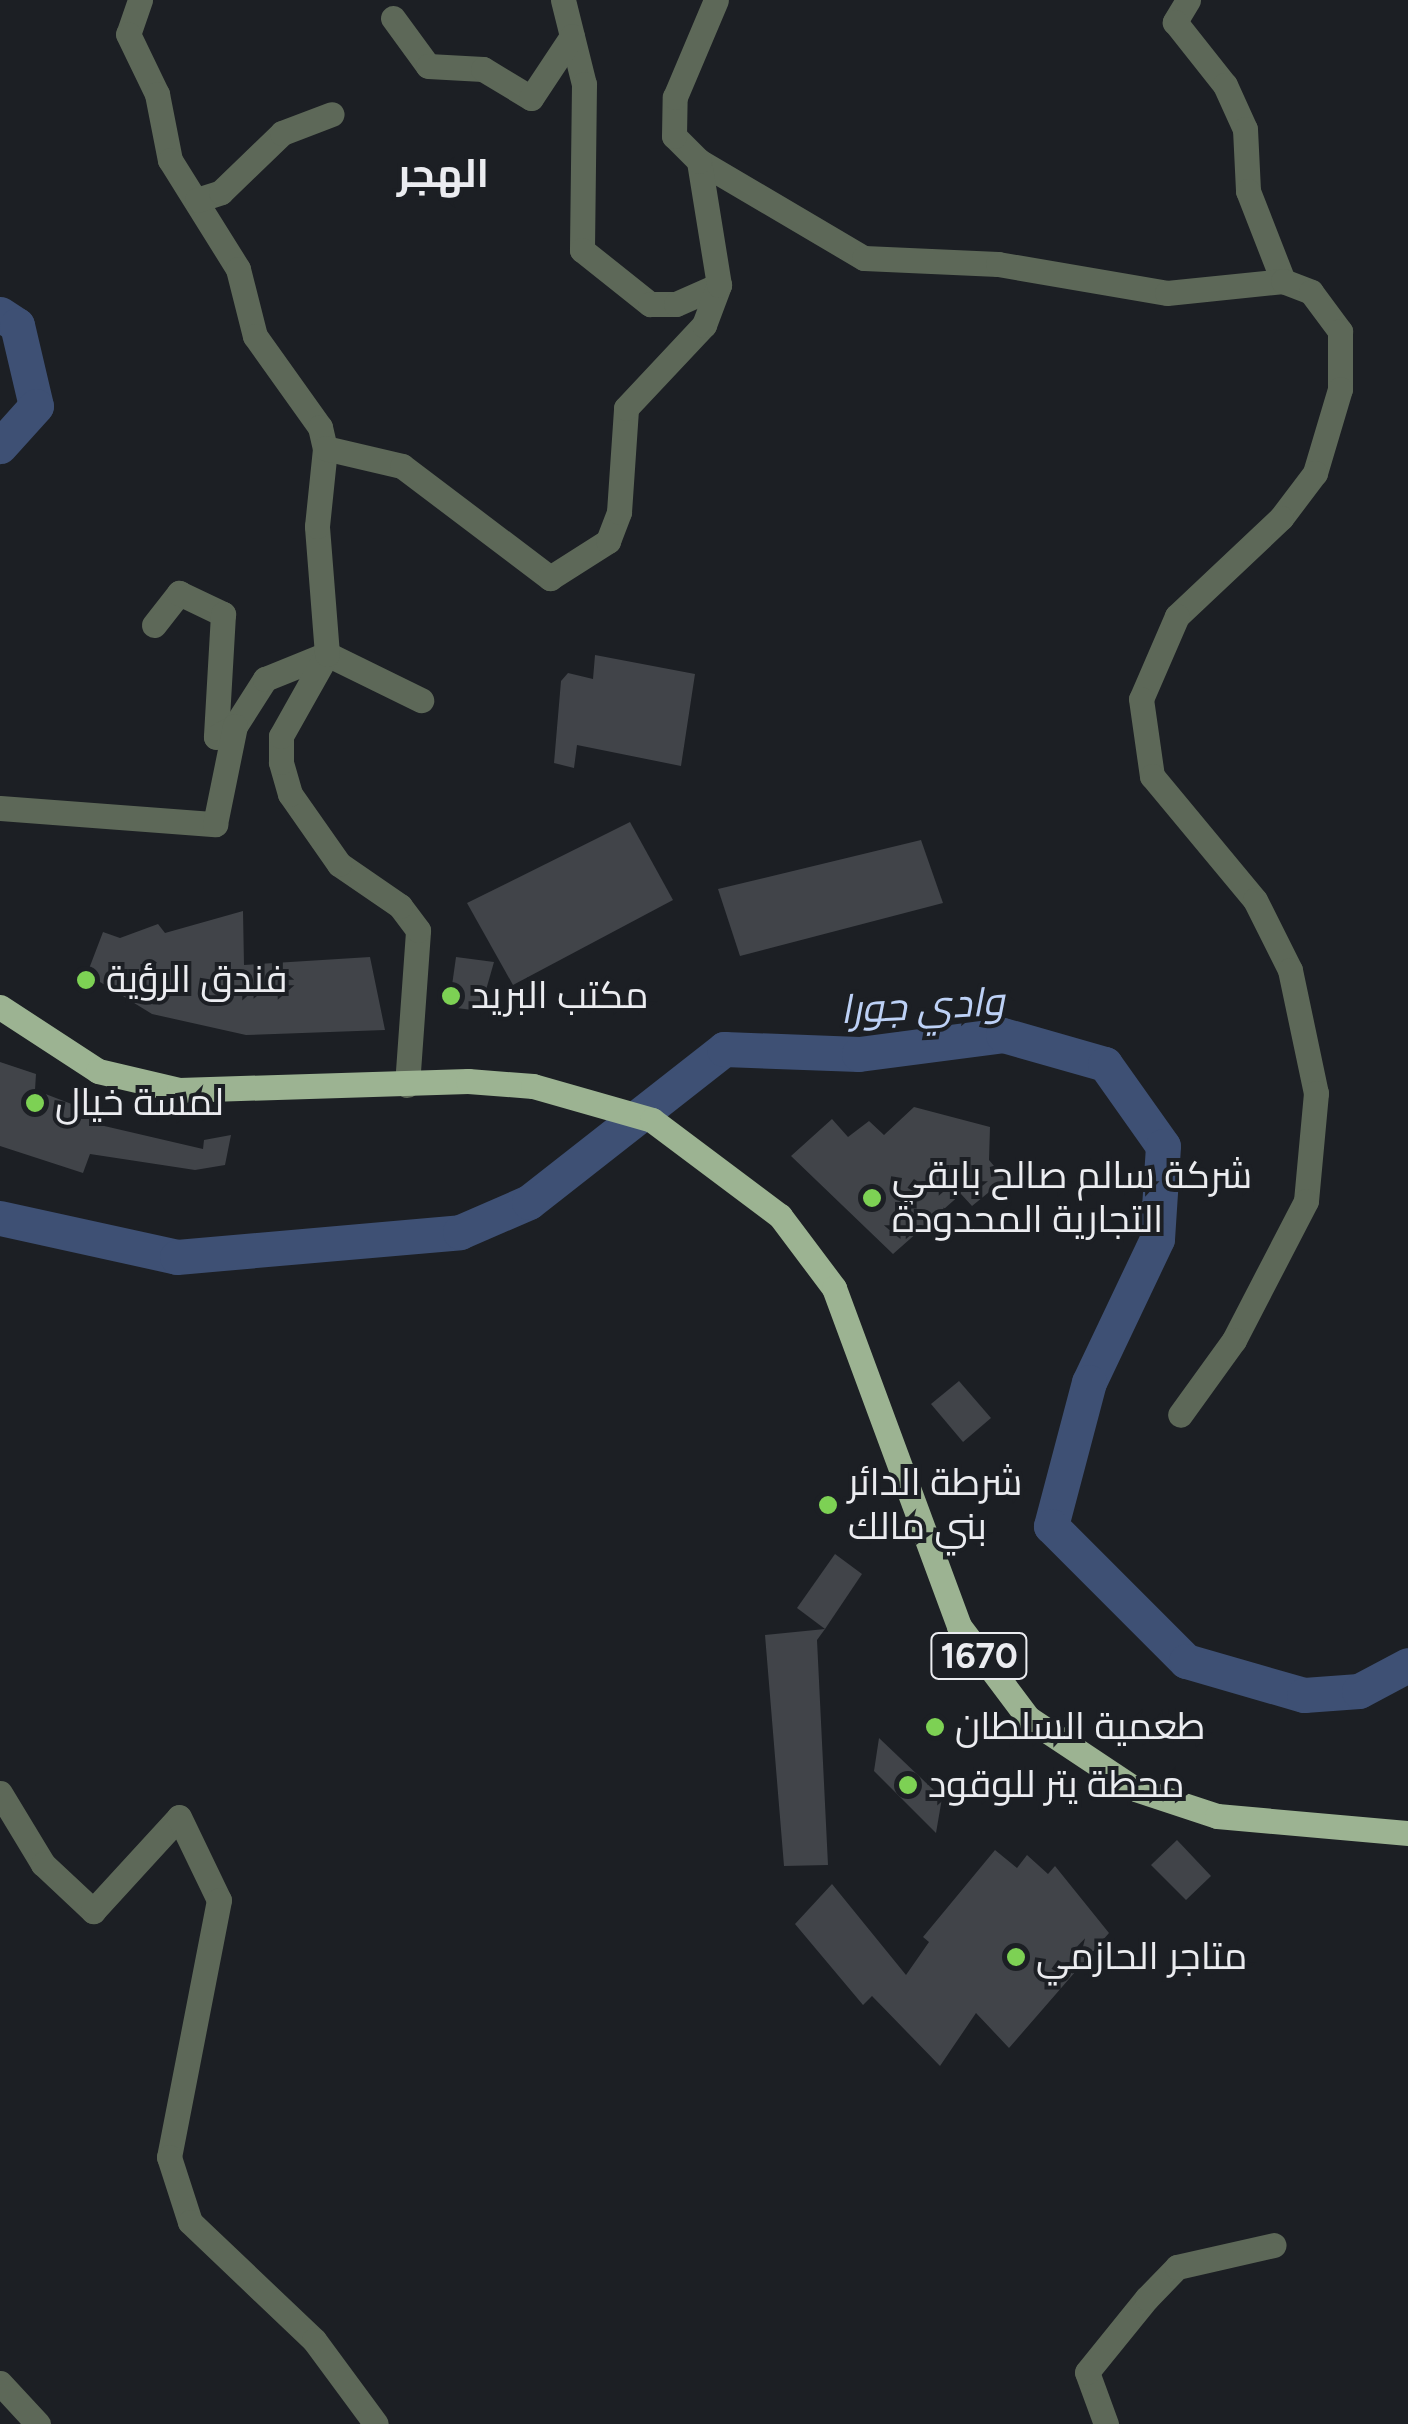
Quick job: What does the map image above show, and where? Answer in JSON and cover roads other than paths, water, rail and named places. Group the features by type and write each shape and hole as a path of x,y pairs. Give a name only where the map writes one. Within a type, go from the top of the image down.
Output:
{"main road":[{"name":"1670","path":"0,1007 98,1072 179,1090 468,1081 533,1086 652,1120 780,1216 834,1288 861,1346 959,1626 1028,1718 1135,1789 1217,1816 1408,1833"}],"street":[{"path":"140,0 128,34 157,94 170,160 244,283 255,336 320,427 325,448 317,526 328,654 280,736 281,762 290,794 339,864 400,906 418,930 408,1084"},
{"path":"563,0 584,84 582,250 650,304 676,304 719,285"},
{"path":"716,0 675,96 674,136 699,162 864,258 998,264 1166,293 1283,281 1311,292 1340,332 1326,449 1281,518 1162,637 1140,724 1152,776 1255,900 1290,970 1310,1047 1314,1151 1306,1201 1279,1261 1180,1415"},
{"path":"1188,0 1176,22 1225,85 1244,129 1248,191 1283,281"},
{"path":"392,18 428,66 483,69 530,98 572,36"},
{"path":"197,200 220,192 282,134 332,114"},
{"path":"325,448 402,466 550,578 608,541 619,512 626,408 704,325 719,285 699,162"},
{"path":"154,625 179,593 223,614 216,737 236,726"},
{"path":"0,808 215,824 236,726 265,679 328,654 421,700"},
{"path":"0,1793 43,1864 94,1912 179,1817 219,1900 169,2158 190,2222 314,2340 376,2424"},
{"path":"1106,2424 1088,2372 1146,2298 1177,2267 1274,2245"},
{"path":"0,2382 38,2424"}],"waterway":[{"name":"وادي جورا","path":"0,314 17,325 36,406 0,446"},
{"name":"وادي جورا","path":"0,1218 177,1257 460,1232 529,1202 724,1049 859,1054 1003,1035 1105,1064 1163,1146 1157,1239 1089,1382 1051,1526 1186,1661 1304,1695 1359,1691 1408,1665"}],"place":[{"name":"فندق الرؤية","path":"86,980"},
{"name":"مكتب البريد","path":"451,996"},
{"name":"لمسة خيال","path":"35,1103"},
{"name":"شركة سالم صالح بابقي التجارية المحدودة","path":"872,1198"},
{"name":"شرطة الدائر بني مالك","path":"828,1505"},
{"name":"طعمية السلطان","path":"935,1727"},
{"name":"محطة يتر للوقود","path":"908,1785"},
{"name":"متاجر الحازمي","path":"1016,1957"}],"district":[{"name":"الهجر","path":"443,173"}]}
